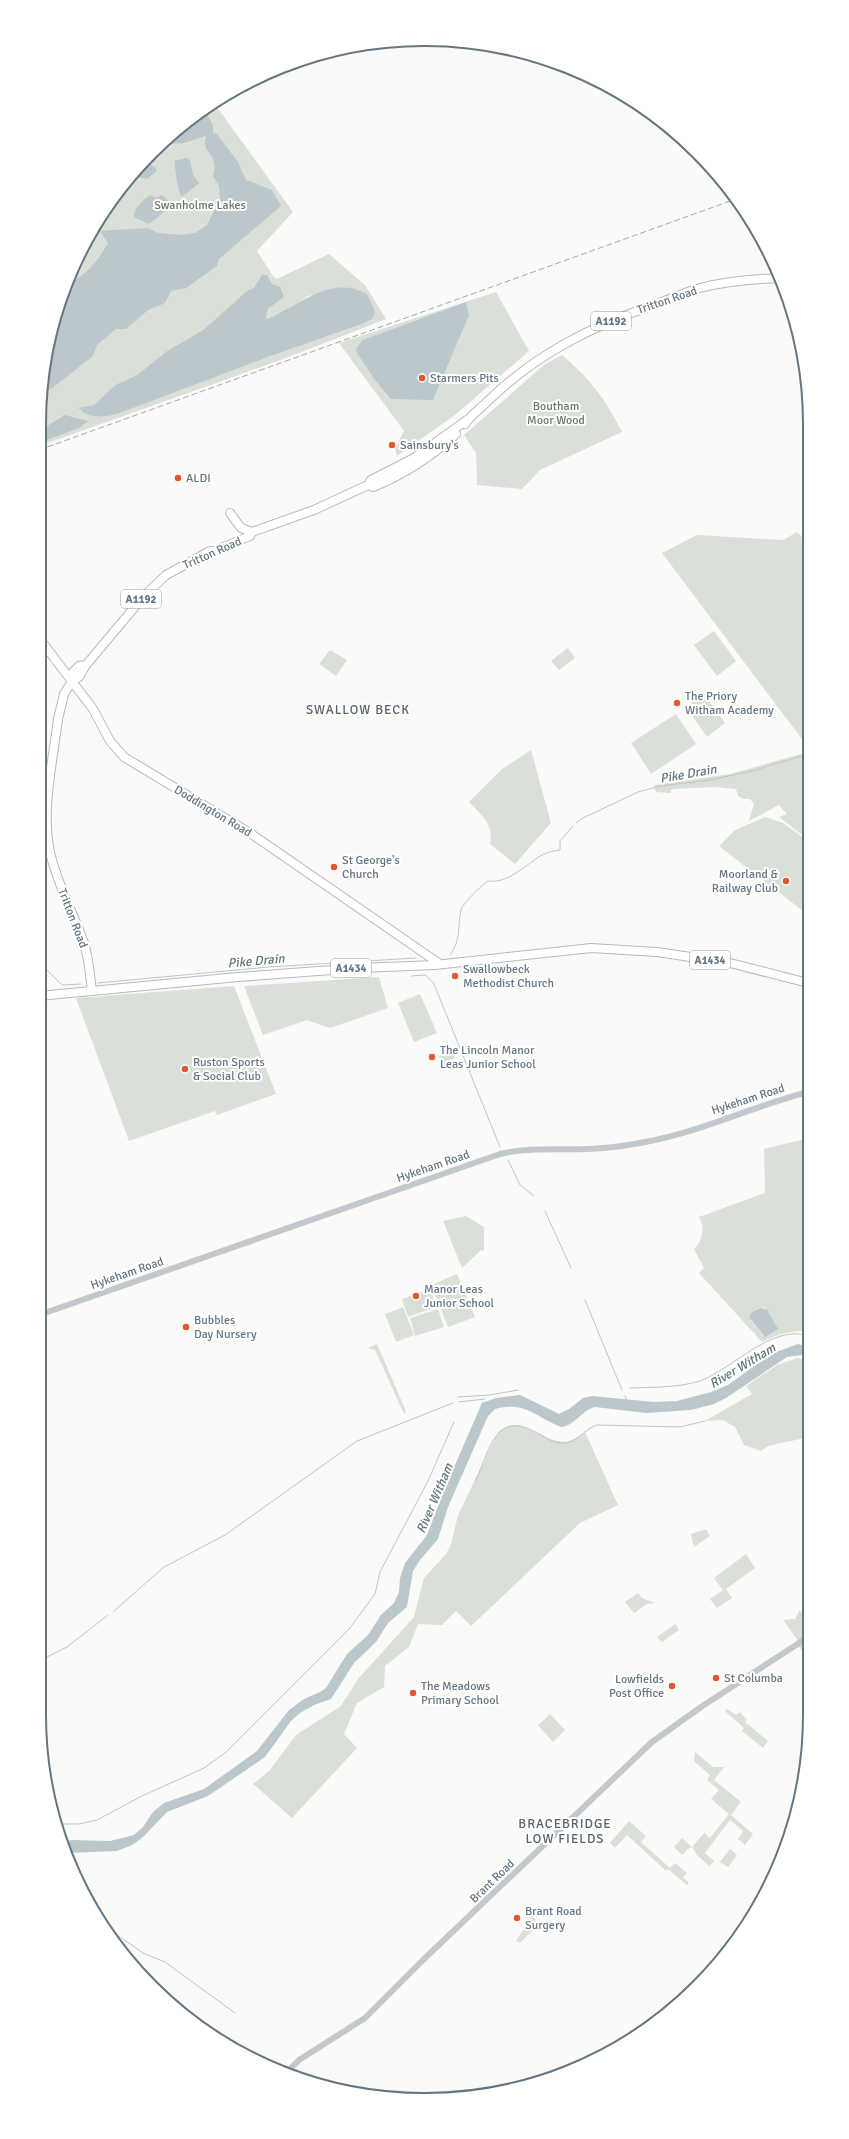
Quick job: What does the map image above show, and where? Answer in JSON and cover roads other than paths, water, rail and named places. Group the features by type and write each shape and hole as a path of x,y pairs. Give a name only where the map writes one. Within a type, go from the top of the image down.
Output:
{"main road":[{"name":"Tritton Road","path":"92,991 86,951 56,874 50,851 47,806 59,713 64,694 72,681 84,670 86,665 158,582 176,568 210,551 225,541 314,510 368,485 371,480 422,453 467,420 510,381 533,363 562,344 605,323 699,288 750,278 773,278"},
{"name":"Tritton Road","path":"368,485 373,487 409,470 434,454 467,420"},
{"path":"384,473 392,475 402,470 409,470"},
{"path":"230,513 240,528 252,532"},
{"name":"Doddington Road","path":"46,647 93,709 110,741 132,763 250,833 440,964"},
{"name":"A1434","path":"46,995 238,977 359,968 440,964 591,948 632,950 747,966 803,982"},
{"path":"415,966 422,960 420,951"}],"street":[{"name":"Hykeham Road","path":"46,1312 508,1152 521,1150 590,1149 646,1142 687,1131 762,1105 803,1093"},
{"name":"Brant Road","path":"291,2068 299,2060 364,2018 652,1742 803,1640"}],"waterway":[{"name":"Pike Drain","path":"576,823 583,818 638,792 661,786 710,780 752,771 803,756"},
{"name":"Pike Drain","path":"450,955 458,938 462,907 481,886 488,881 502,880 509,877 542,855 548,852 560,850 560,841 573,826"},
{"name":"Pike Drain","path":"98,983 269,967 416,958"},
{"name":"Pike Drain","path":"46,969 62,985 81,984"},
{"path":"411,976 426,975 434,984 500,1147"},
{"path":"508,1160 520,1185 534,1196"},
{"path":"545,1211 571,1268"},
{"path":"585,1300 622,1390"},
{"name":"River Witham","path":"630,1388 674,1386 700,1381 713,1375 767,1341 781,1336 795,1334 803,1335"},
{"path":"458,1397 490,1395 518,1390"},
{"path":"625,1396 627,1401"},
{"path":"459,1402 485,1399"},
{"path":"114,1611 164,1567 225,1535 357,1441 453,1403"},
{"path":"476,1480 494,1438 501,1431 509,1427 519,1426 531,1430 554,1442 567,1443 576,1439 597,1425 680,1427 705,1421"},
{"name":"River Witham","path":"62,1824 79,1824 97,1820 142,1796 204,1768 225,1753 349,1629 375,1594 380,1572 428,1481 454,1422"},
{"path":"46,1658 67,1647 108,1615"},
{"path":"117,1935 143,1953 165,1962 235,2013"}],"railway":[{"path":"46,447 730,201"}],"place":[{"name":"Starmers Pits","path":"422,378"},
{"name":"Sainsbury's","path":"392,445"},
{"name":"ALDI","path":"178,478"},
{"name":"The Priory Witham Academy","path":"677,703"},
{"name":"St George's Church","path":"334,867"},
{"name":"Moorland & Railway Club","path":"786,881"},
{"name":"Swallowbeck Methodist Church","path":"455,976"},
{"name":"The Lincoln Manor Leas Junior School","path":"432,1057"},
{"name":"Ruston Sports & Social Club","path":"185,1069"},
{"name":"Manor Leas Junior School","path":"416,1296"},
{"name":"Bubbles Day Nursery","path":"186,1327"},
{"name":"St Columba","path":"716,1678"},
{"name":"Lowfields Post Office","path":"672,1686"},
{"name":"The Meadows Primary School","path":"413,1693"},
{"name":"Brant Road Surgery","path":"517,1918"}],"district":[{"name":"SWALLOW BECK","path":"358,709"},
{"name":"BRACEBRIDGE LOW FIELDS","path":"565,1830"}],"park label":[{"name":"Swanholme Lakes","path":"200,205"},
{"name":"Boutham Moor Wood","path":"556,413"}]}
